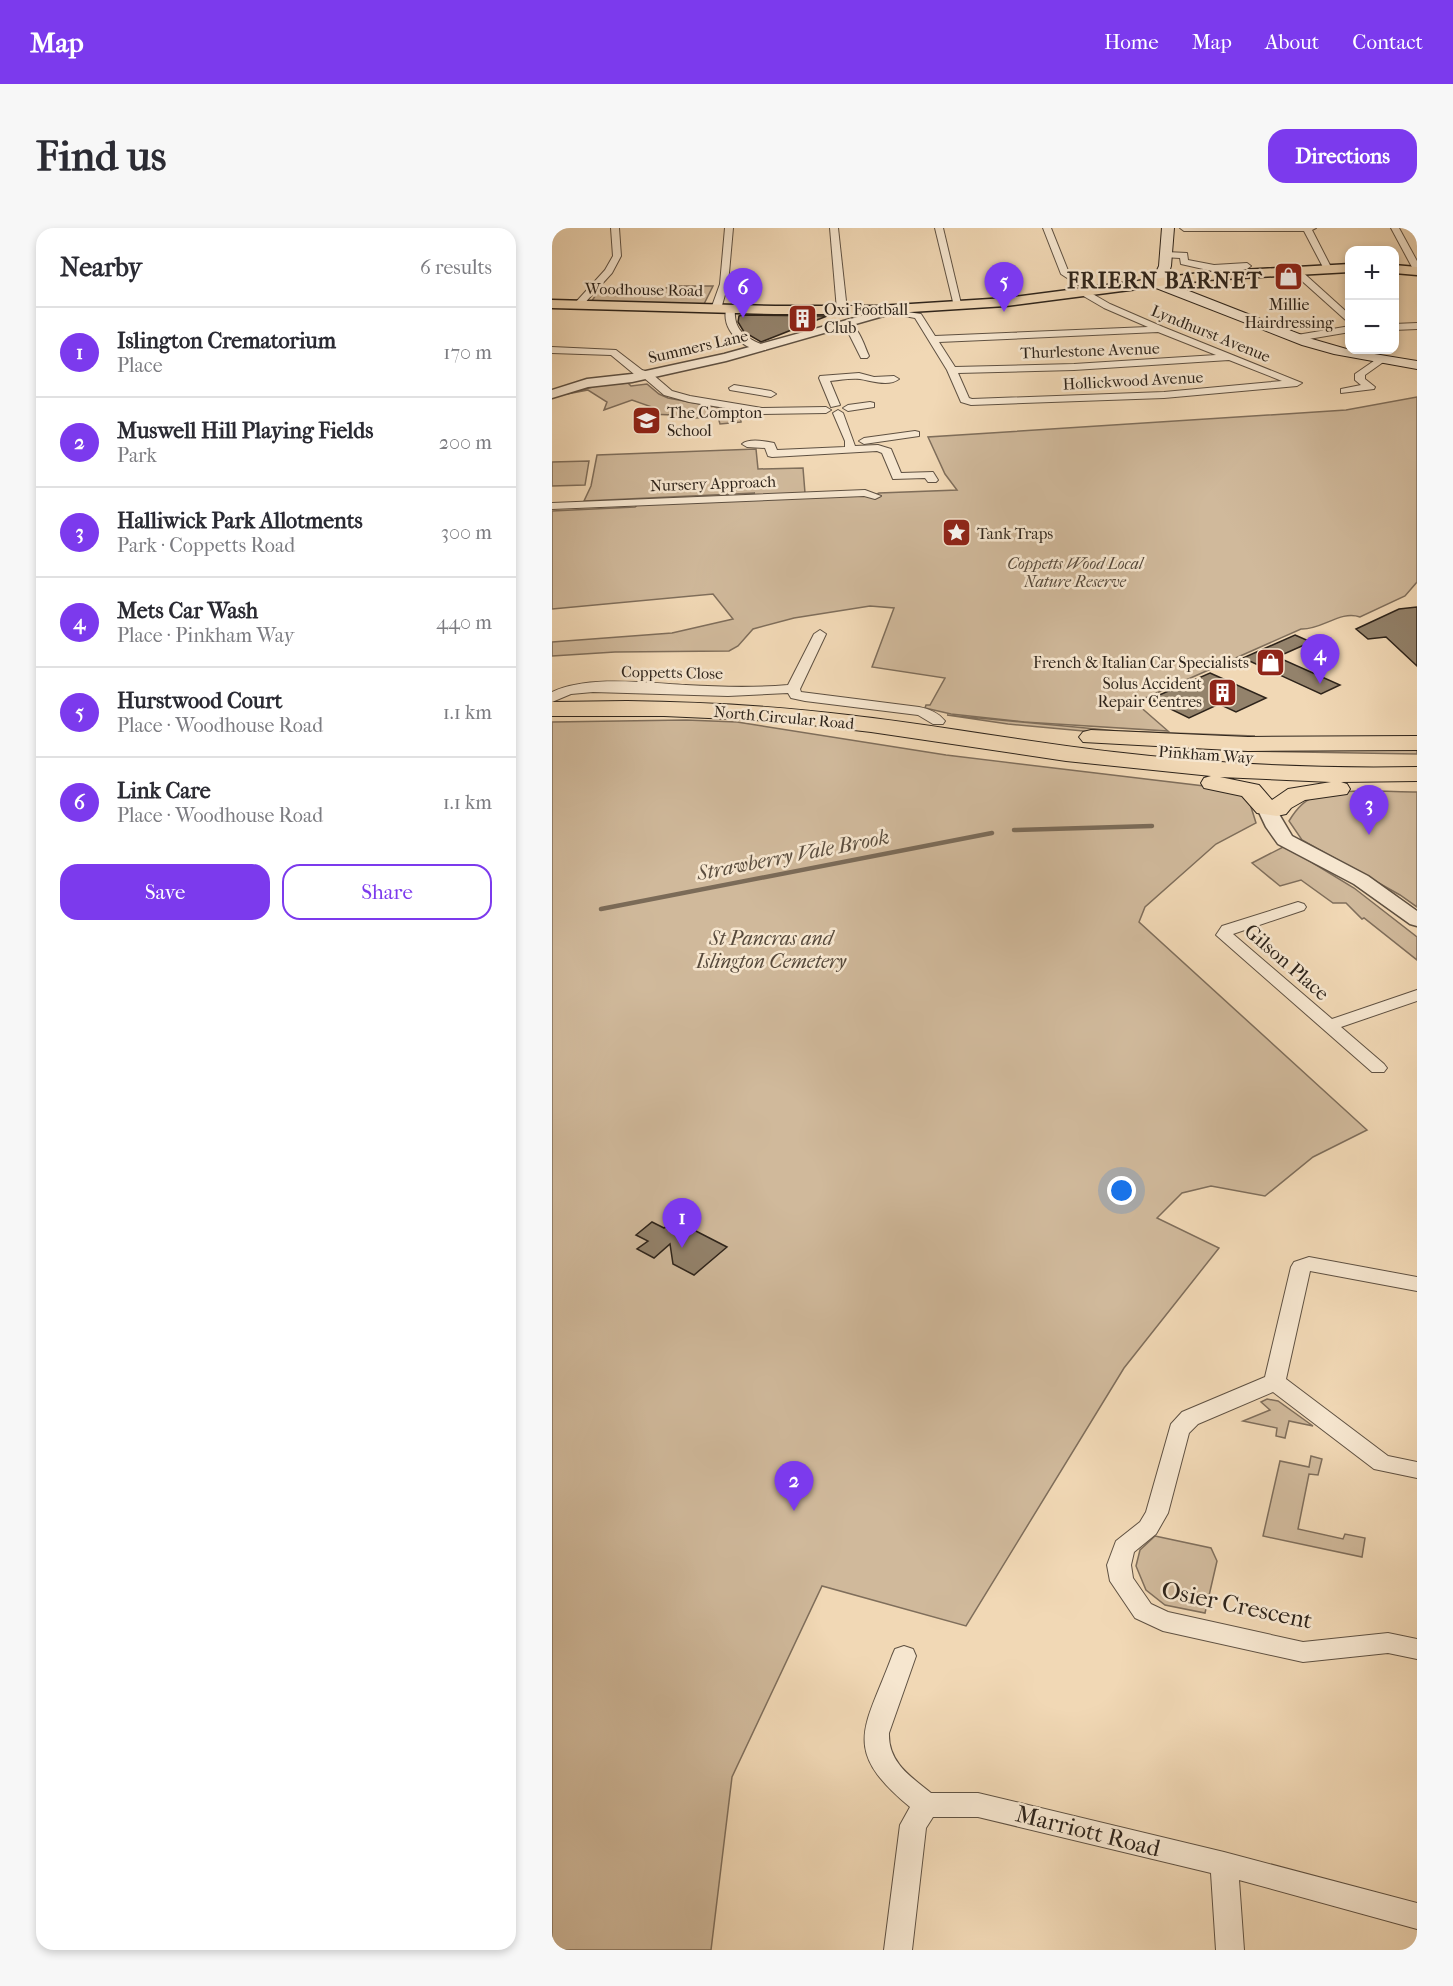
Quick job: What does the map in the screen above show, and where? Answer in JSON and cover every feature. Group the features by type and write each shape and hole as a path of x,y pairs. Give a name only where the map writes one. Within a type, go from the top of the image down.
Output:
{"highway":[{"name":"North Circular Road","path":"552,698 648,697 755,700 819,706 995,730"},
{"name":"North Circular Road","path":"552,709 604,707 781,715 848,722 1014,747"},
{"path":"995,730 1124,740 1248,744 1417,743"},
{"name":"Pinkham Way","path":"995,730 1112,746 1214,756 1304,760 1417,760"},
{"path":"1014,747 1116,768 1157,773 1256,782 1417,787"},
{"name":"Pinkham Way","path":"1014,747 1222,769 1286,773 1417,774"},
{"path":"1157,773 1246,789 1254,793 1273,815 1288,798 1301,793 1368,786"}],"main road":[{"path":"1168,228 1168,275"},
{"path":"1133,285 1168,275 1207,276 1345,268"},
{"path":"1399,270 1417,272"},
{"name":"Woodhouse Road","path":"552,304 723,309 843,317 1087,291 1133,285 1168,275"},
{"path":"1168,275 1297,338 1334,350 1417,365"}],"street":[{"path":"578,305 609,271 617,256 615,228"},
{"path":"729,228 723,309 732,329 740,337 763,348"},
{"path":"834,228 843,317 851,328 864,356"},
{"path":"939,228 959,306"},
{"name":"Lyndhurst Avenue","path":"1047,228 1065,274 1107,306 1297,384"},
{"path":"1184,228 1219,230 1312,228"},
{"path":"1307,228 1328,269"},
{"path":"1395,228 1417,272"},
{"path":"1168,275 1184,255 1184,261 1212,268 1247,266"},
{"path":"1295,270 1345,316"},
{"path":"889,311 918,316 952,370"},
{"name":"Summers Lane","path":"552,394 587,382 647,375 763,348 843,317"},
{"path":"1399,327 1417,326"},
{"path":"933,339 1160,329"},
{"path":"1297,338 1345,330"},
{"path":"552,350 613,352 638,372 647,375 668,393 726,405 780,412 870,405"},
{"name":"Thurlestone Avenue","path":"952,370 1084,366 1229,357"},
{"path":"1346,391 1370,387 1360,380 1360,374 1384,358"},
{"name":"Hollickwood Avenue","path":"952,370 960,393 965,400 971,402 1164,395 1297,384"},
{"path":"850,445 824,378 859,376 874,380 894,379"},
{"path":"734,388 771,394"},
{"path":"726,405 750,391"},
{"path":"747,444 770,445 772,454 915,435"},
{"path":"850,445 887,451 897,477 929,474 932,480"},
{"name":"Nursery Approach","path":"552,506 853,493 875,496"},
{"path":"793,689 820,634"},
{"name":"Coppetts Close","path":"552,698 560,692 586,688 668,687 770,692 793,689 796,695 805,697 920,711 938,721"},
{"path":"1273,815 1285,840 1361,880 1417,920"},
{"name":"Gilson Place","path":"1298,907 1228,929 1224,935 1378,1068"},
{"name":"Gilson Place","path":"1329,1026 1417,995"},
{"path":"1417,1284 1309,1264 1301,1268 1275,1382 1382,1463 1417,1470"},
{"name":"Osier Crescent","path":"1275,1382 1190,1418 1179,1430 1157,1513 1148,1528 1124,1547 1119,1565 1122,1581 1143,1611 1173,1623 1303,1652 1388,1643 1417,1649"},
{"path":"898,1950 913,1825 926,1805 879,1760 874,1746 876,1733 904,1656"},
{"name":"Marriott Road","path":"926,1805 978,1805 1224,1864 1417,1916"},
{"path":"1224,1864 1230,1950"}],"green space":[{"path":"672,286 713,286 704,304 591,302 598,292 649,294"},
{"path":"628,383 631,386 647,384 668,398 749,413 741,419 741,422 720,424 718,417 673,419 673,415 648,414 648,409 652,407 632,400 604,410 607,402 588,390 567,394 600,385"},
{"name":"Coppetts Wood Local Nature Reserve","path":"1417,397 1417,582 1405,596 1360,617 1345,616 1316,627 1301,629 1141,700 1137,704 1168,731 1024,722 951,714 925,708 926,705 930,705 945,678 872,667 894,608 870,606 794,618 753,629 738,646 729,651 615,652 552,656 552,642 672,633 733,619 713,594 552,609 552,511 635,507 640,503 858,494 870,497 879,493 957,490 945,474 928,437 1346,410"},
{"path":"756,449 758,469 803,468 805,493 743,496 755,493 584,501 591,486 597,455"},
{"path":"589,461 585,485 552,486 552,462"},
{"path":"947,715 1118,731 1255,736 1116,734 1008,724"},
{"name":"St Pancras and Islington Cemetery","path":"686,720 737,722 946,755 1246,791 1256,823 1216,844 1145,907 1139,922 1367,1130 1313,1157 1265,1196 1211,1186 1182,1193 1157,1218 1219,1248 1124,1368 966,1626 822,1586 732,1777 711,1950 552,1950 552,722"},
{"path":"1417,747 1417,754 1242,751 1242,748"},
{"path":"1353,791 1417,792 1417,907 1400,895 1302,840 1289,821 1301,806 1317,796"},
{"path":"1285,846 1354,888 1417,937 1417,960 1364,918 1362,919 1346,903 1333,903 1301,880 1280,886 1252,863"},
{"path":"1267,1399 1278,1401 1313,1426 1289,1421 1285,1438 1276,1436 1277,1428 1243,1421 1270,1410 1261,1402"},
{"path":"1311,1456 1322,1459 1318,1475 1309,1474 1298,1529 1343,1539 1345,1534 1365,1538 1362,1557 1263,1536 1280,1461 1309,1467"},
{"path":"1155,1536 1211,1548 1217,1561 1205,1613 1165,1605 1146,1590 1136,1566 1140,1550"}],"building":[{"path":"739,316 827,316 761,342 744,332 738,322"},
{"path":"1417,607 1417,666 1386,637 1368,639 1356,629 1399,609"},
{"path":"1295,635 1311,642 1277,657 1340,685 1321,694 1243,658"},
{"path":"1210,673 1266,698 1236,712 1219,704 1189,718 1150,699"},
{"path":"673,1221 727,1247 694,1275 673,1264 670,1244 654,1258 637,1249 648,1241 636,1235 652,1222 664,1228"}],"waterway":[{"name":"Strawberry Vale Brook","path":"1014,830 1152,826"},
{"name":"Strawberry Vale Brook","path":"601,909 992,833"}],"place":[{"name":"Millie Hairdressing","path":"1289,276"},
{"name":"Hurstwood Court","path":"1004,312"},
{"name":"Link Care","path":"743,318"},
{"name":"Oxi Football Club","path":"803,318"},
{"name":"The Compton School","path":"646,421"},
{"name":"Tank Traps","path":"956,533"},
{"name":"French & Italian Car Specialists","path":"1270,662"},
{"name":"Mets Car Wash","path":"1320,684"},
{"name":"Solus Accident Repair Centres","path":"1223,692"},
{"name":"Halliwick Park Allotments","path":"1369,835"},
{"name":"Islington Crematorium","path":"682,1248"},
{"name":"Muswell Hill Playing Fields","path":"794,1511"}],"district":[{"name":"FRIERN BARNET","path":"1165,280"}]}
